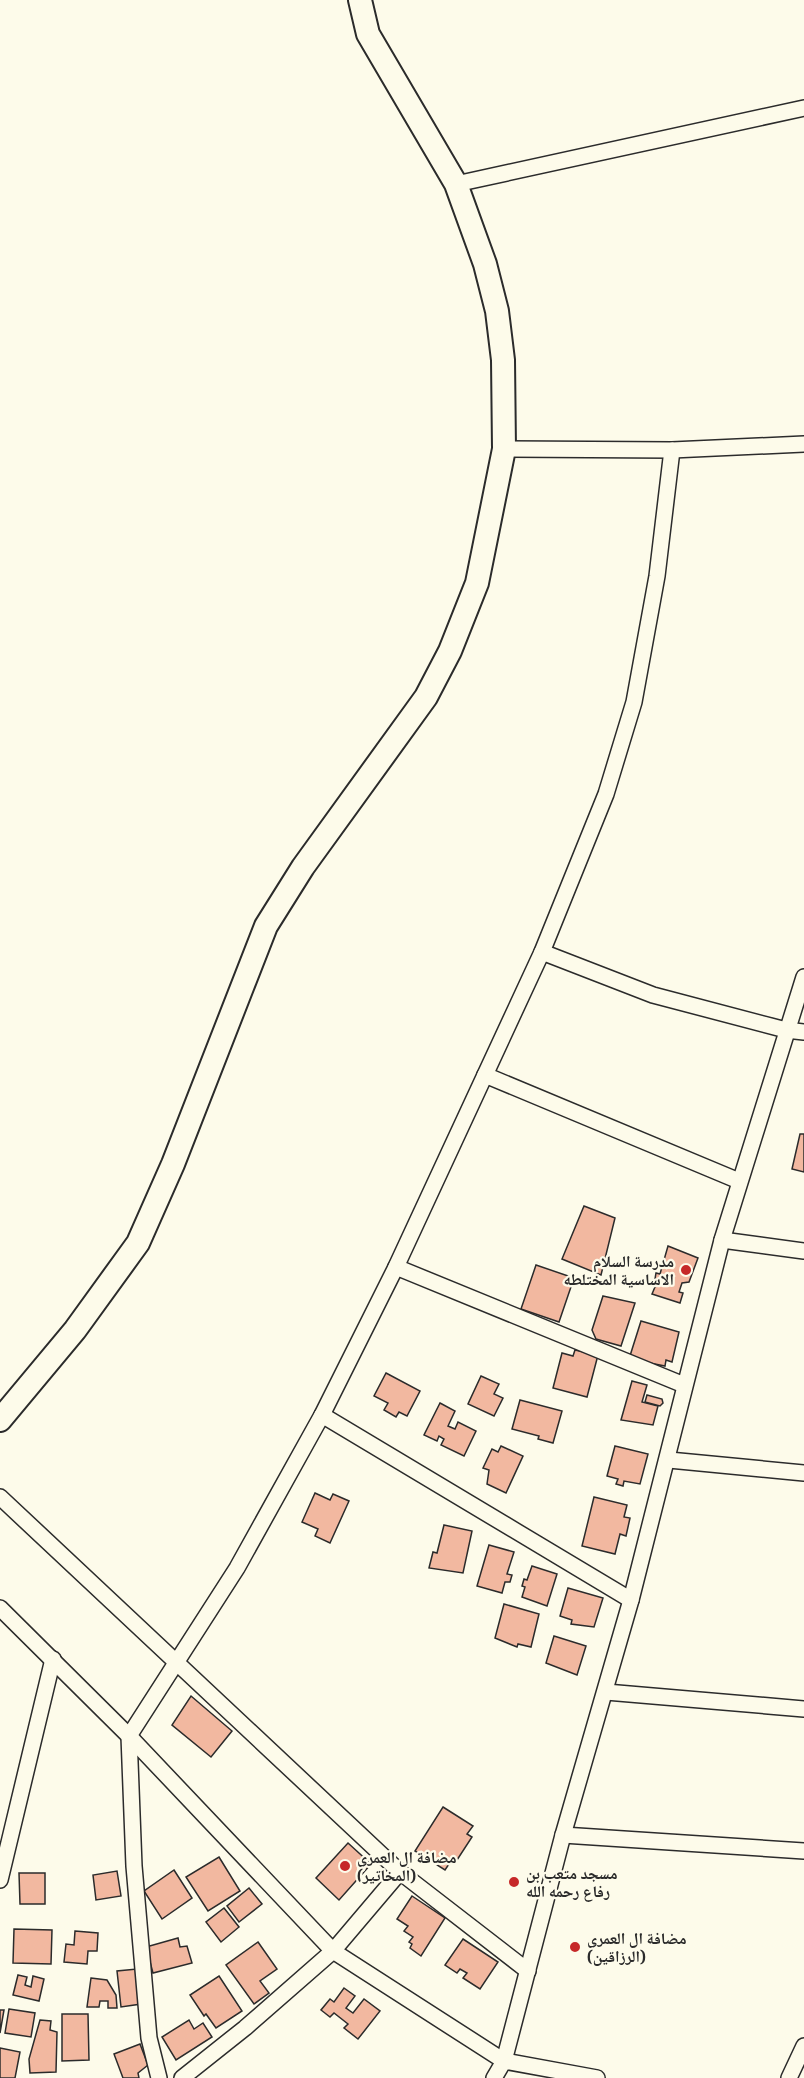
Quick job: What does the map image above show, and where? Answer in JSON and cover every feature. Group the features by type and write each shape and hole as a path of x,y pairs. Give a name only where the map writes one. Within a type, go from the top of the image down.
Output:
{"street":[{"path":"0,1420 75,1330 138,1243 173,1164 270,918 303,867 426,697 450,651 477,583 504,448 503,360 497,311 485,264 456,184 383,63 368,34 360,0"},
{"path":"456,184 804,108"},
{"path":"504,448 672,450 804,444"},
{"path":"159,2078 149,2038 135,1878 129,1736 177,1665 237,1568 322,1415 396,1267 542,952 606,794 634,702 657,576 672,450"},
{"path":"542,952 653,995 786,1030 804,1032"},
{"path":"494,2078 504,2061 563,1835 632,1600 669,1460 684,1385 722,1240 804,977"},
{"path":"485,1075 739,1181"},
{"path":"722,1240 804,1251"},
{"path":"396,1267 684,1385"},
{"path":"322,1415 632,1600"},
{"path":"669,1460 804,1473"},
{"path":"0,1497 400,1872 528,1971"},
{"path":"0,1608 129,1736 333,1951 504,2061 597,2078"},
{"path":"0,1880 53,1659"},
{"path":"606,1692 804,1709"},
{"path":"563,1835 804,1851"},
{"path":"182,2078 245,2028 333,1951 400,1872"},
{"path":"789,2078 804,2046"}],"building":[{"path":"800,1134 804,1134 804,1172 792,1169"},
{"path":"584,1206 615,1218 601,1275 562,1259"},
{"path":"668,1246 698,1258 689,1282 682,1283 679,1292 683,1293 680,1303 652,1294 658,1280 655,1279 656,1273 660,1274"},
{"path":"536,1265 574,1278 559,1322 521,1309"},
{"path":"603,1296 635,1303 621,1346 596,1339 592,1330"},
{"path":"641,1321 679,1332 672,1362 666,1360 665,1366 629,1359"},
{"path":"575,1350 598,1355 587,1397 553,1388 562,1353 573,1356"},
{"path":"386,1373 420,1391 407,1416 399,1412 396,1417 384,1410 388,1403 374,1396"},
{"path":"481,1376 499,1384 494,1394 503,1398 494,1416 468,1404"},
{"path":"632,1381 647,1385 642,1402 658,1406 653,1425 621,1420"},
{"path":"647,1395 662,1399 663,1403 660,1406 645,1402"},
{"path":"520,1400 562,1411 553,1443 538,1439 539,1436 512,1429"},
{"path":"440,1403 455,1411 448,1426 455,1429 458,1422 476,1431 464,1456 441,1445 444,1439 439,1436 437,1441 424,1435"},
{"path":"501,1446 523,1456 506,1493 487,1484 489,1470 483,1468 492,1449 498,1452"},
{"path":"615,1446 648,1454 640,1484 624,1481 623,1486 616,1484 618,1479 607,1476"},
{"path":"315,1493 330,1500 333,1494 349,1501 330,1543 315,1536 318,1529 302,1522"},
{"path":"594,1497 627,1505 624,1517 630,1518 626,1536 620,1534 615,1554 582,1546"},
{"path":"444,1525 472,1531 463,1573 429,1568 433,1552 437,1553"},
{"path":"489,1545 514,1552 507,1574 512,1575 510,1582 505,1582 502,1593 477,1586"},
{"path":"532,1566 557,1574 547,1606 522,1597 525,1587 522,1586 524,1579 527,1580"},
{"path":"568,1588 603,1598 594,1627 571,1624 572,1620 560,1616"},
{"path":"504,1604 539,1614 531,1647 518,1644 517,1647 495,1638"},
{"path":"554,1636 586,1646 577,1675 546,1663"},
{"path":"191,1696 232,1731 211,1757 172,1725"},
{"path":"443,1807 473,1826 467,1834 472,1837 457,1860 453,1858 445,1870 415,1851"},
{"path":"348,1843 371,1864 339,1900 316,1878"},
{"path":"219,1857 240,1891 208,1911 186,1877"},
{"path":"174,1870 192,1898 162,1919 144,1891"},
{"path":"117,1871 121,1896 96,1900 93,1875"},
{"path":"19,1873 45,1873 45,1904 20,1904"},
{"path":"249,1888 262,1904 239,1922 227,1906"},
{"path":"412,1896 445,1918 421,1956 410,1948 412,1944 409,1942 413,1937 404,1931 408,1926 397,1919"},
{"path":"224,1908 239,1927 221,1942 206,1922"},
{"path":"14,1929 52,1930 51,1964 13,1963"},
{"path":"75,1931 98,1933 97,1951 88,1951 87,1964 64,1962 66,1944 74,1945"},
{"path":"178,1938 180,1947 187,1946 192,1963 153,1973 146,1947"},
{"path":"463,1939 498,1962 480,1989 463,1978 467,1973 460,1969 457,1973 445,1965"},
{"path":"258,1942 277,1969 260,1981 269,1993 254,2004 226,1965"},
{"path":"137,1969 141,2004 121,2007 117,1971"},
{"path":"18,1975 27,1977 25,1985 31,1987 33,1976 44,1979 39,2001 13,1995"},
{"path":"219,1976 242,2011 216,2028 206,2014 204,2016 190,1995"},
{"path":"91,1978 107,1980 116,1995 117,2008 108,2008 108,2001 100,2001 99,2007 87,2007"},
{"path":"344,1988 355,1996 346,2008 353,2013 364,1999 380,2011 358,2039 344,2028 348,2024 334,2013 330,2017 321,2010 330,1999 334,2002"},
{"path":"9,2009 35,2013 31,2037 5,2033"},
{"path":"0,2010 4,2010 0,2033"},
{"path":"62,2014 88,2014 89,2060 62,2061"},
{"path":"40,2020 51,2021 50,2030 57,2032 56,2072 30,2073 29,2059"},
{"path":"189,2020 194,2029 203,2023 212,2037 176,2060 162,2037"},
{"path":"140,2044 148,2065 138,2073 139,2078 123,2078 114,2054"},
{"path":"0,2048 20,2052 15,2078 0,2078"}],"place":[{"name":"مدرسة السلام الاساسية المختلطه","path":"686,1270"},
{"name":"مضافة ال العمري (المخاتير)","path":"345,1866"},
{"name":"مسجد متعب بن رفاع رحمه الله","path":"514,1882"},
{"name":"مضافة ال العمري (الرزاقين)","path":"575,1947"}]}
